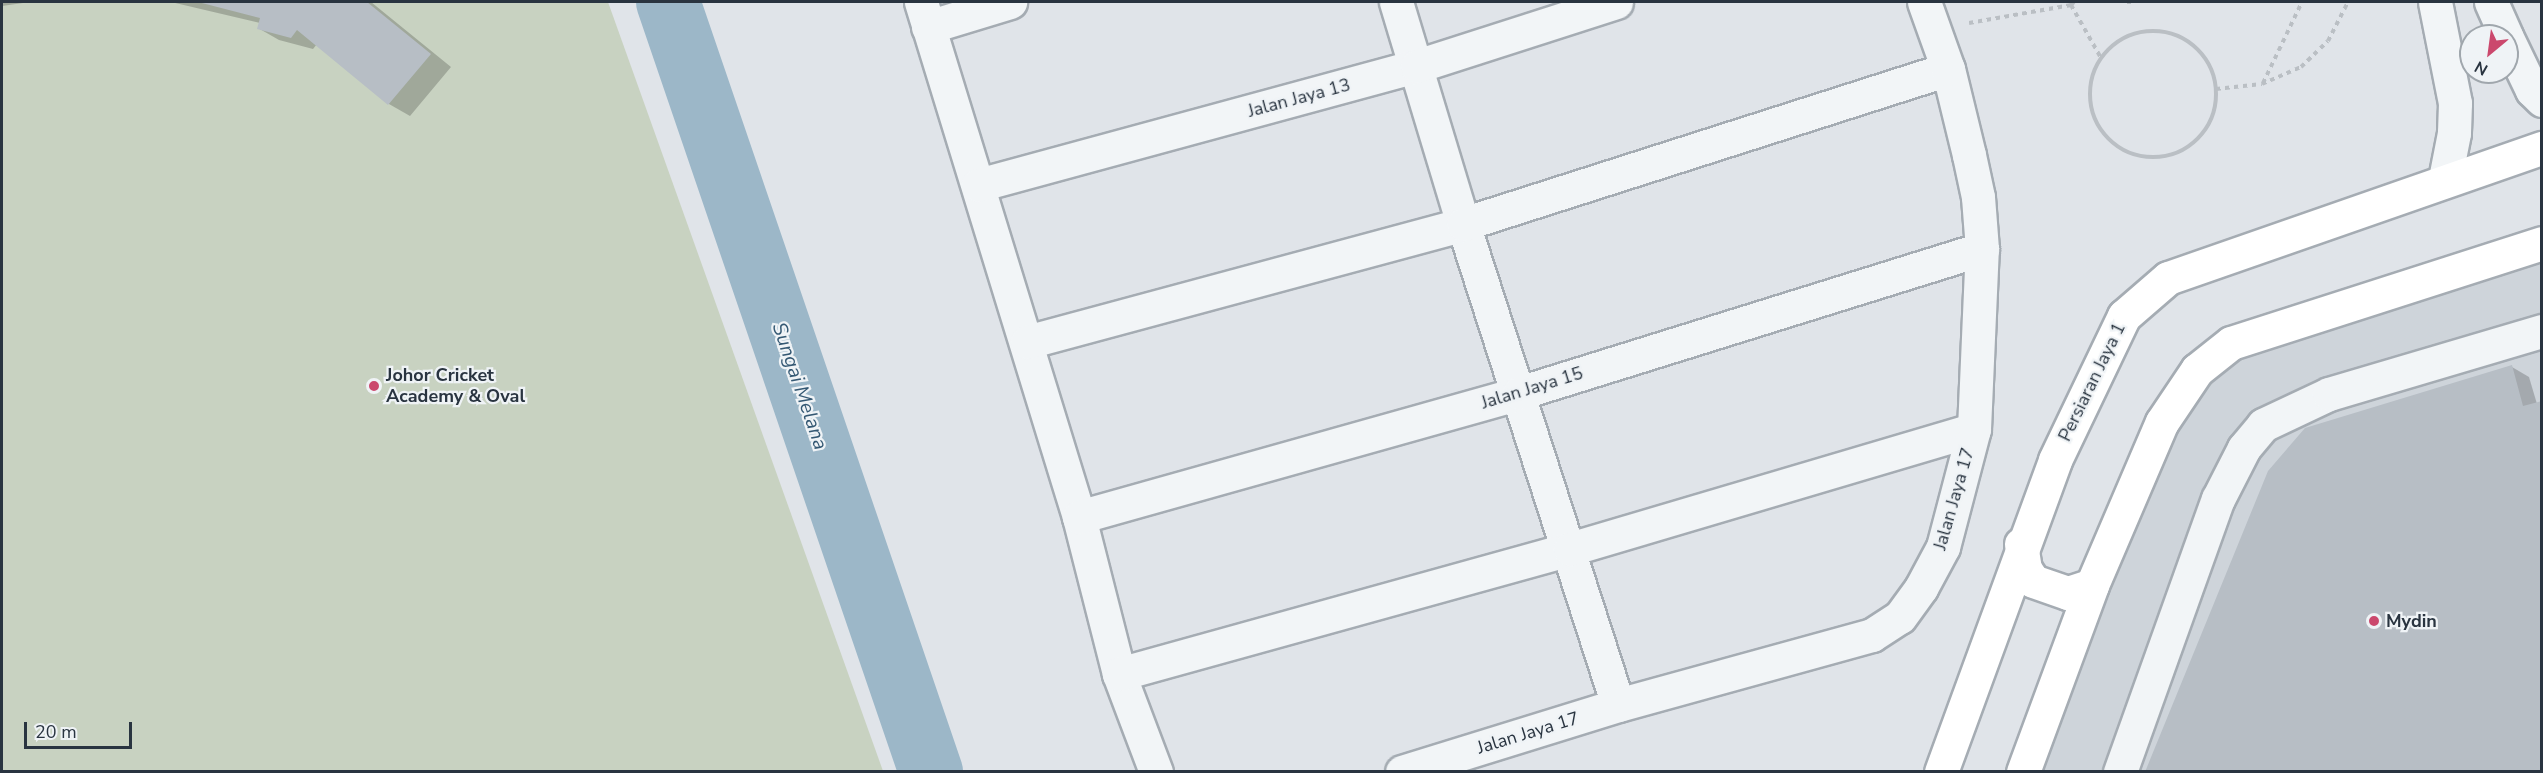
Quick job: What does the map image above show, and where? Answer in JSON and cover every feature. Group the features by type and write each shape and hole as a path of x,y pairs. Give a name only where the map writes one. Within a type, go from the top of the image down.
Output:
{"main road":[{"name":"Persiaran Jaya 1","path":"1941,771 2021,544 2108,344 2124,316 2168,278 2445,179 2541,148"},
{"path":"2023,771 2092,585 2162,422 2197,370 2231,344 2541,243"},
{"path":"2021,544 2025,569 2033,581 2068,593 2092,585"}],"street":[{"path":"1010,2 925,14 1079,517 1119,674 1156,771"},
{"path":"1396,2 1417,66 1462,224 1570,549 1618,705"},
{"name":"Jalan Jaya 13","path":"978,185 1417,66 1616,2"},
{"path":"2435,2 2456,102 2445,179"},
{"path":"2491,2 2500,24"},
{"name":"Jalan Jaya 17","path":"1402,771 1618,705 1872,635 1900,617 1942,547 1974,429 1982,249 1978,197 1948,69 1928,16"},
{"path":"2519,64 2532,90 2541,100"},
{"path":"1027,342 1462,224 1948,69"},
{"name":"Jalan Jaya 15","path":"1079,517 1519,393 1982,249"},
{"path":"2120,771 2217,499 2244,448 2263,425 2329,394 2541,331"},
{"path":"1119,674 1570,549 1974,429"}],"path":[{"path":"2262,84 2302,2"},
{"path":"2216,89 2262,84 2301,67 2328,41 2348,2"},
{"path":"1928,16 2073,3 2101,58"},
{"path":"2158,32 2180,37 2198,50 2210,68 2216,89 2208,126 2196,141 2162,157 2143,156 2116,144 2095,120 2090,99 2092,77 2101,58 2117,42 2136,33 2158,32"}],"shaded area":[{"name":"Mydin","path":"2541,252 2541,771 2014,772 2191,374"}],"green space":[{"name":"Johor Cricket Academy & Oval","path":"2,2 608,2 883,771 2,772"}],"building":[{"path":"198,2 367,2 431,54 388,105 297,30 291,38 257,29 260,18"},
{"name":"Mydin","path":"2512,365 2523,406 2542,401 2542,772 2145,772 2268,471 2305,428"}],"waterway":[{"name":"Sungai Melana","path":"668,2 931,772"}],"place":[{"name":"Johor Cricket Academy & Oval","path":"374,386"},
{"name":"Mydin","path":"2374,621"}]}
